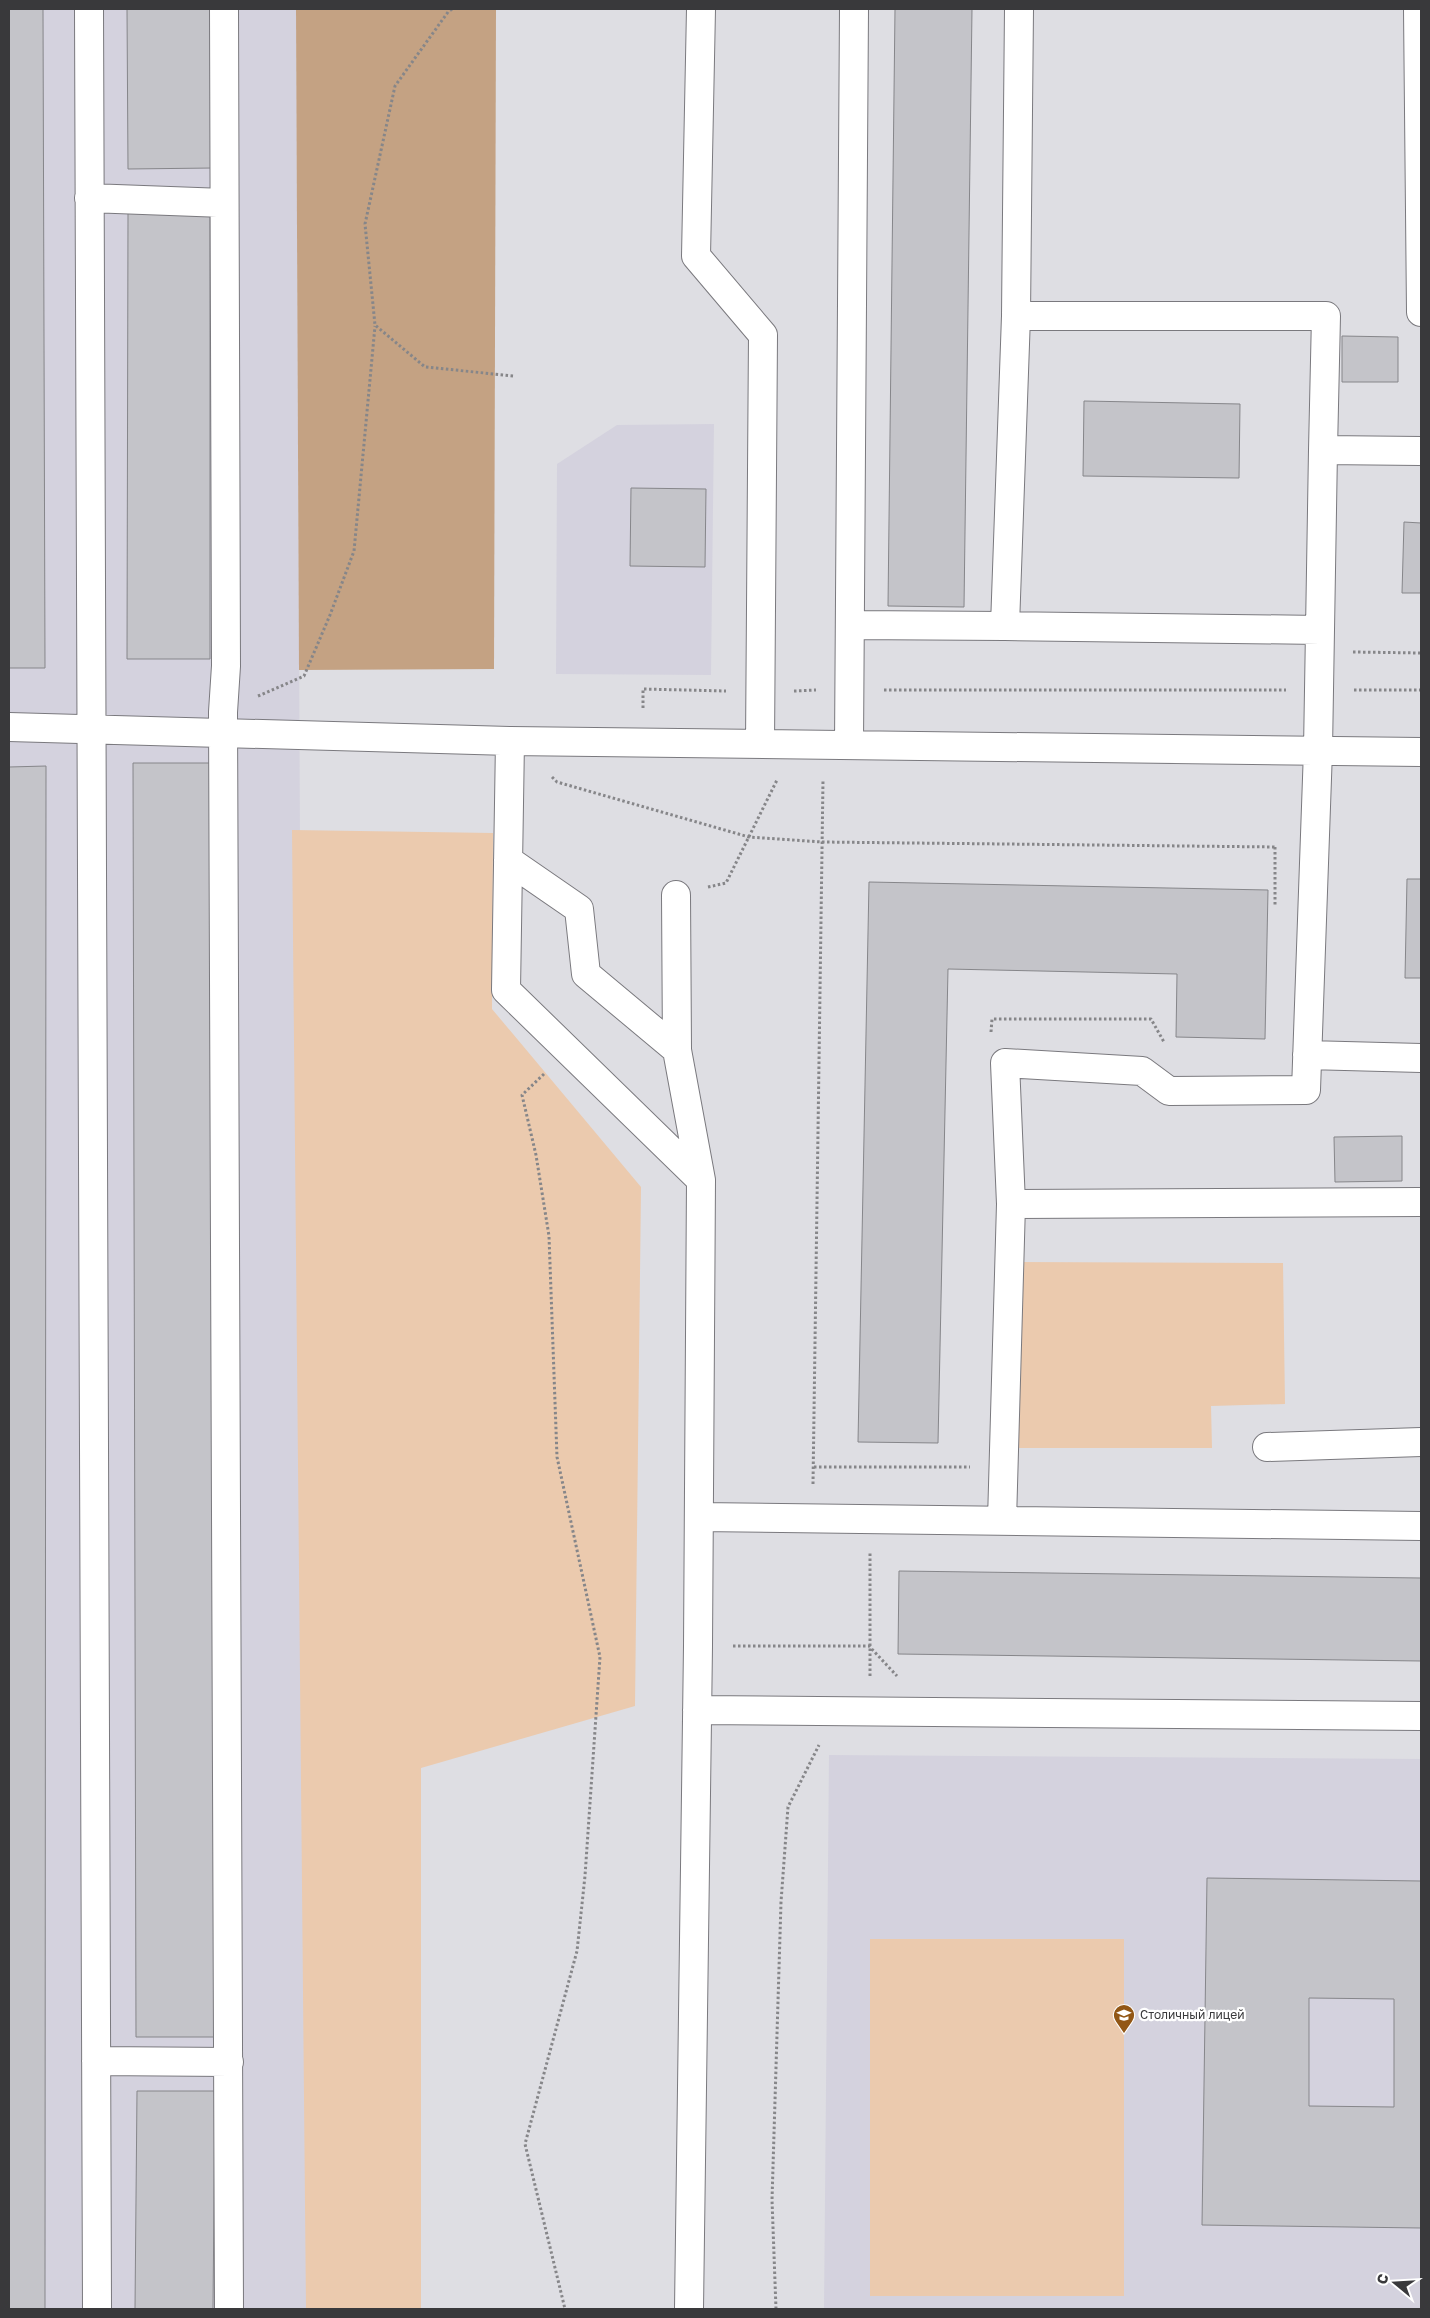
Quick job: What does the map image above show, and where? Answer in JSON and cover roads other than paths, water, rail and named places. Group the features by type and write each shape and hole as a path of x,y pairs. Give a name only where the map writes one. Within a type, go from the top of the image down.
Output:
{"street":[{"path":"89,9 97,2309"},
{"path":"224,9 226,666 224,722 229,2309"},
{"path":"701,9 696,256 763,335 760,744"},
{"path":"836,745 850,690 854,9"},
{"path":"1005,626 1016,316 1019,9"},
{"path":"1418,9 1421,312"},
{"path":"89,198 224,203"},
{"path":"1002,1521 1011,1204 1005,1063 1142,1071 1169,1090 1306,1090 1318,750 1326,316 1016,316"},
{"path":"1323,450 1421,451"},
{"path":"850,625 1005,626 1320,641"},
{"path":"9,726 91,729 224,722 510,741 1421,752"},
{"path":"510,741 506,990 700,1180"},
{"path":"508,860 579,909 586,974 677,1050"},
{"path":"676,894 677,1050 700,1180 698,1646 689,2309"},
{"path":"1307,1055 1421,1058"},
{"path":"1011,1204 1421,1202"},
{"path":"1267,1447 1421,1442"},
{"path":"699,1517 1421,1526"},
{"path":"697,1710 1421,1716"},
{"path":"96,2061 229,2062"}],"place":[{"name":"Столичный лицей","path":"1124,2034"}]}
